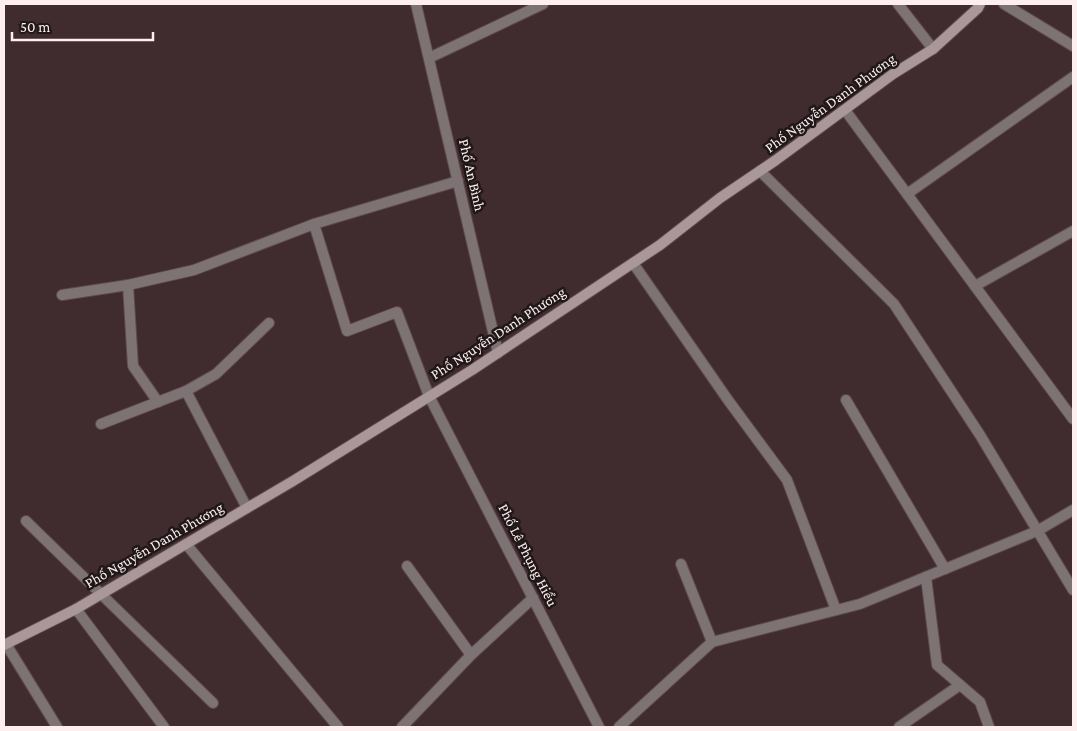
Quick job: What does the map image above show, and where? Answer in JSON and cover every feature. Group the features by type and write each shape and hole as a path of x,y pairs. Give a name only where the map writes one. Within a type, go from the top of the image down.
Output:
{"street":[{"name":"Phố An Bình","path":"416,4 498,353"},
{"path":"429,58 543,4"},
{"path":"898,4 933,49"},
{"name":"Phố Nguyễn Danh Phương","path":"5,644 76,608 247,508 498,353 660,245 720,198 894,74 933,49 978,8 980,4"},
{"path":"1004,4 1073,46"},
{"path":"907,194 1073,78"},
{"path":"845,110 1073,419"},
{"path":"760,171 894,304 980,435 1073,590"},
{"path":"62,295 128,285 194,270 314,224 458,181"},
{"name":"Phố Lê Phụng Hiểu","path":"314,224 347,331 397,312 429,396 599,727"},
{"path":"976,286 1073,231"},
{"path":"633,263 728,400 787,480 836,610"},
{"path":"128,285 133,366 158,402"},
{"path":"101,424 186,391 216,374 269,322"},
{"path":"186,391 247,508"},
{"path":"846,400 945,569"},
{"path":"619,727 712,642 860,604 1037,531 1073,510"},
{"path":"26,521 102,593 213,704"},
{"path":"186,544 338,727"},
{"path":"681,564 712,642"},
{"path":"407,566 471,655"},
{"path":"926,578 937,666 980,702 990,727"},
{"path":"402,727 471,655 533,598"},
{"path":"76,608 164,727"},
{"path":"5,644 57,727"},
{"path":"900,727 960,686"}]}
